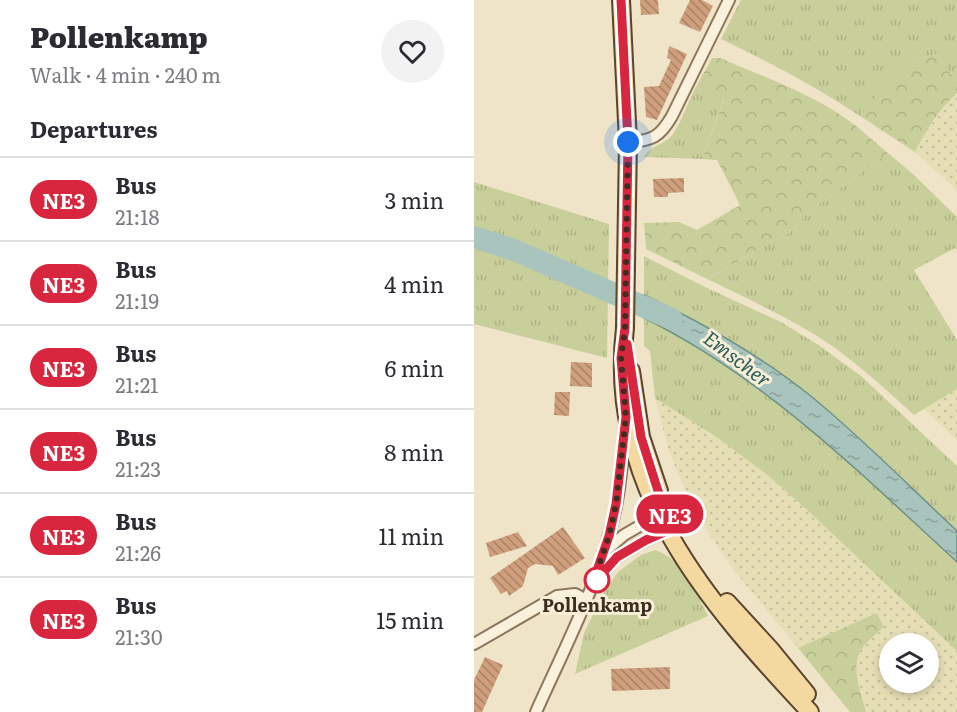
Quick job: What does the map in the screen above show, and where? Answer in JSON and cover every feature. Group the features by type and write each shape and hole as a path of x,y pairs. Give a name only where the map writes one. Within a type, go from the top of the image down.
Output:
{"main road":[{"path":"621,0 628,142 625,328 621,358 626,417 638,467 706,590 738,632 810,712"},
{"path":"625,328 641,437 663,512"},
{"path":"672,529 725,600 771,650 821,712"}],"street":[{"path":"628,142 653,138 663,132 729,0"},
{"path":"536,712 586,600 603,553 615,511 626,417"},
{"path":"603,553 624,535 663,512"},
{"path":"592,585 617,557 646,540 672,529"},
{"path":"474,644 557,596 574,594 586,600"}],"shaded area":[{"path":"957,93 957,190 915,152 925,132"},
{"path":"957,389 957,440 924,409"},
{"path":"655,398 718,438 770,477 938,633 879,633 879,693 939,693 939,634 957,651 957,712 866,712 857,677 856,659 863,646 884,628 877,613 798,648 733,569 699,518 668,448"}],"green space":[{"path":"741,0 957,0 957,81 937,54 925,57 903,69 860,116 792,75 721,39"},
{"path":"937,54 957,81 957,93 933,120 915,152 860,116 903,69 913,62"},
{"path":"712,58 720,58 824,105 856,126 888,153 808,212 793,230 707,279 646,249 644,223 679,222 697,230 740,205 717,160 702,159 724,100 696,87"},
{"path":"696,87 724,99 702,159 644,157 673,134"},
{"path":"888,153 957,217 957,251 955,248 914,270 957,340 957,389 914,415 855,363 817,336 777,313 707,279 793,230 808,212"},
{"path":"474,182 609,224 607,358 474,324"},
{"path":"644,256 781,322 820,346 861,376 957,466 957,531 864,442 802,391 725,339 644,295"},
{"path":"644,318 730,368 847,461 957,562 957,651 770,477 718,438 655,398 650,351 644,346"},
{"path":"655,550 665,554 681,568 694,587 708,616 575,674 584,633 606,589 619,571 641,555"},
{"path":"877,613 884,627 863,647 859,654 856,671 866,712 850,712 798,648"}],"water":[{"path":"644,295 710,329 752,354 793,382 831,413 957,531 957,562 847,461 770,398 730,368 644,318"}],"building":[{"path":"640,0 658,0 659,14 641,15"},
{"path":"690,0 702,0 713,6 700,32 679,23"},
{"path":"669,46 687,54 657,120 646,117 644,87 659,86 671,60 667,58"},
{"path":"684,178 684,192 668,193 668,197 654,197 653,179"},
{"path":"571,362 592,363 592,387 570,386"},
{"path":"555,392 570,392 569,416 554,415"},
{"path":"563,527 585,558 558,575 553,566 535,564 528,568 523,586 509,596 507,591 501,594 490,578"},
{"path":"518,532 527,546 490,557 486,543"},
{"path":"485,657 503,665 482,712 474,712 474,680"},
{"path":"670,667 670,689 612,691 611,669"}],"waterway":[{"name":"Emscher","path":"474,237 514,250 672,319"}],"bus line":[{"name":"NE3","path":"621,0 628,142 625,328 621,358 626,417 615,511 592,585 617,557 646,540 676,527 658,491 641,437 627,344"}],"place":[{"name":"Pollenkamp","path":"597,580"}],"route":[{"path":"597,580 592,585 615,511 626,417 621,358 625,328 628,142"}]}
